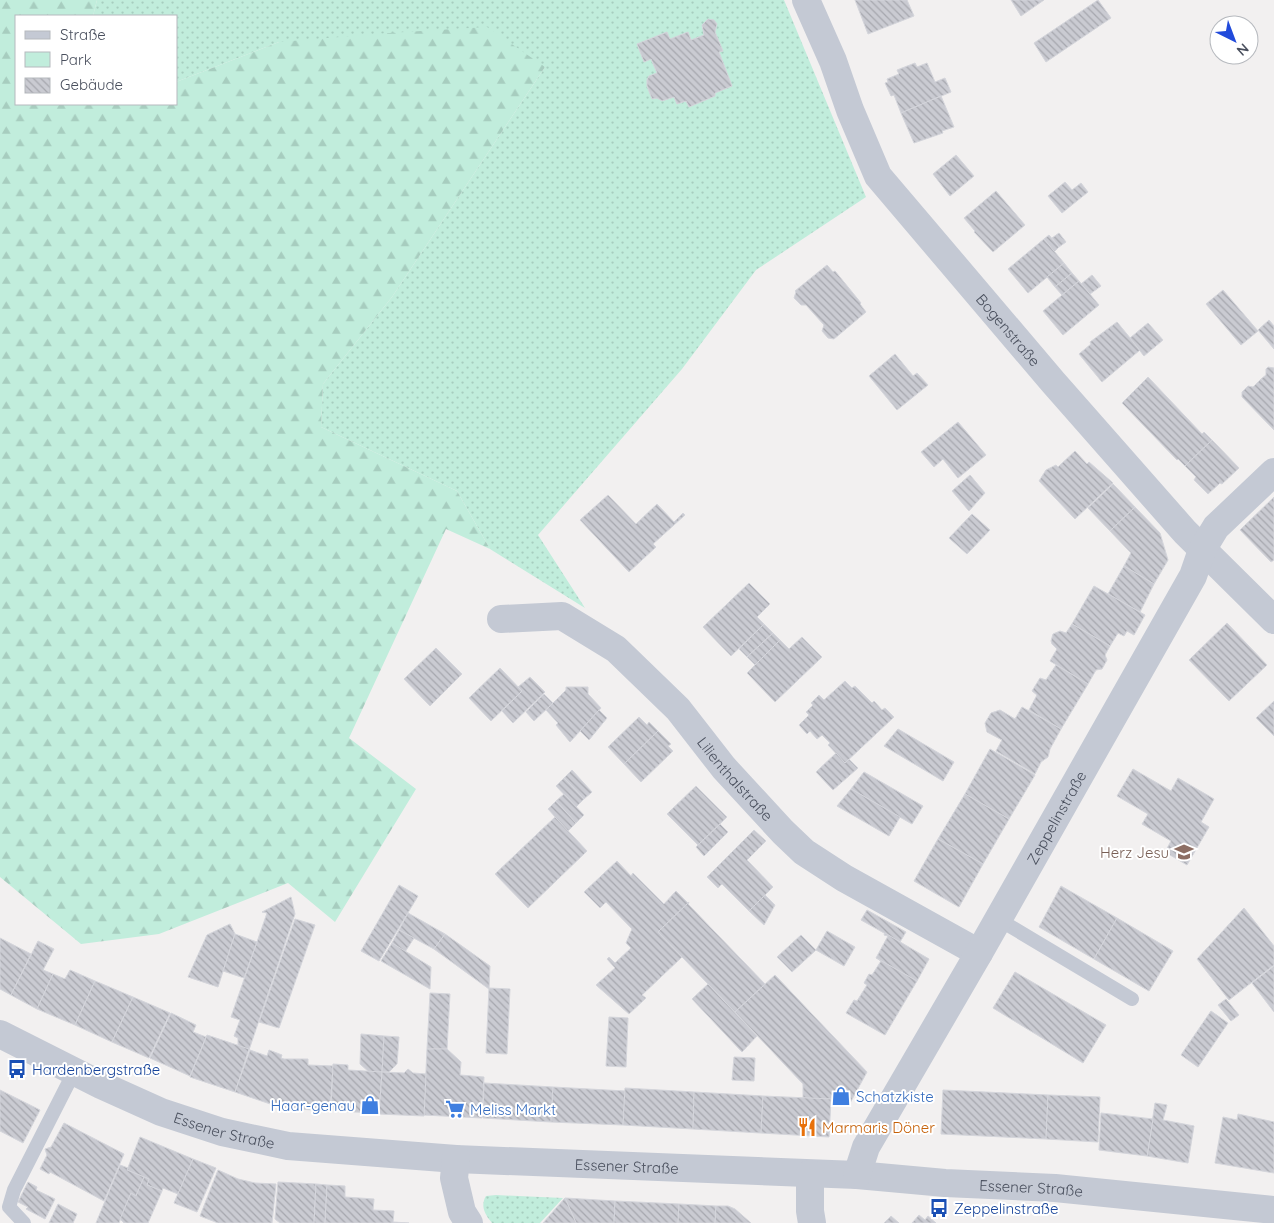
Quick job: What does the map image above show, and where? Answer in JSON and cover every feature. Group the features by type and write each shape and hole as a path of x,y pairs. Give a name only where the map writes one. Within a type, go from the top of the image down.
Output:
{"street":[{"name":"Bogenstraße","path":"806,0 833,61 850,110 878,176 1053,382 1202,550 1274,620"},
{"name":"Zeppelinstraße","path":"857,1175 866,1147 979,953 1193,576 1202,550 1216,527 1274,472"},
{"name":"Lilienthalstraße","path":"500,619 562,616 616,650 678,709 724,768 804,852 844,878 979,953"},
{"name":"Essener Straße","path":"0,1034 74,1072 161,1112 222,1132 288,1146 456,1159 857,1175 1056,1188 1274,1210"},
{"path":"456,1159 454,1178 462,1212 470,1223"},
{"path":"810,1174 810,1211 812,1223"}],"lane":[{"path":"998,918 1132,999"},
{"path":"24,1223 9,1208 14,1190 74,1072"}],"green space":[{"path":"0,0 97,0 93,15 15,15 15,105 178,105 178,81 279,42 487,27 545,67 392,297 323,384 321,427 457,491 490,549 446,529 349,738 416,789 335,922 288,883 159,934 81,944 0,877"},
{"path":"97,0 784,0 866,197 756,270 682,369 538,535 585,608 490,549 457,491 321,427 323,384 392,297 545,67 279,42 178,81 178,15 93,15"},
{"path":"486,1196 563,1198 540,1223 492,1223 485,1214 483,1203"}],"building":[{"path":"855,0 907,0 914,16 868,34"},
{"path":"1011,0 1044,0 1021,16"},
{"path":"1098,0 1111,18 1046,62 1034,43"},
{"path":"708,19 714,20 717,24 715,32 723,51 719,52 732,86 715,93 715,96 689,107 686,101 677,104 674,97 662,101 657,98 652,99 647,86 647,80 649,76 657,73 651,59 644,62 637,44 667,32 670,39 688,32 691,40 704,35 702,25"},
{"path":"915,63 917,67 927,63 935,82 945,78 951,92 901,113 894,95 891,96 885,83 888,82 887,79 899,74 897,70"},
{"path":"941,96 954,127 914,143 901,113"},
{"path":"956,155 974,176 950,196 933,174"},
{"path":"1065,182 1072,190 1081,183 1088,192 1062,213 1048,196"},
{"path":"996,191 1025,225 993,252 964,218"},
{"path":"1059,233 1066,242 1059,247 1052,238"},
{"path":"1049,235 1059,247 1054,252 1044,239"},
{"path":"1044,239 1064,263 1028,293 1008,269"},
{"path":"1064,263 1072,273 1055,287 1047,277"},
{"path":"827,265 833,272 835,271 866,312 834,339 828,338 822,331 824,325 806,305 801,305 794,298 795,291"},
{"path":"1072,273 1079,281 1062,295 1055,287"},
{"path":"1092,275 1101,286 1090,294 1081,284"},
{"path":"1079,281 1099,305 1063,335 1043,311"},
{"path":"1223,290 1258,331 1241,345 1206,304"},
{"path":"1269,320 1274,326 1274,349 1258,330"},
{"path":"1117,322 1140,350 1102,382 1079,354 1091,344 1090,342"},
{"path":"1148,323 1163,340 1144,356 1130,338"},
{"path":"895,354 913,376 917,373 928,385 897,410 869,376"},
{"path":"1268,367 1274,368 1274,393 1261,379 1266,375"},
{"path":"1148,377 1202,434 1204,432 1212,440 1185,466 1122,403"},
{"path":"1261,379 1274,393 1274,430 1242,397 1242,392 1248,386 1253,387"},
{"path":"958,422 986,455 958,478 943,459 934,467 921,452"},
{"path":"1212,440 1239,468 1208,494 1194,480 1196,477 1185,466"},
{"path":"1075,451 1087,464 1089,462 1113,483 1075,519 1039,481 1046,470 1056,465 1058,467"},
{"path":"970,475 985,493 969,511 952,491"},
{"path":"1113,484 1135,507 1110,531 1088,508"},
{"path":"608,495 636,524 657,504 674,522 683,513 685,515 653,544 656,547 629,572 580,520"},
{"path":"1274,497 1274,560 1271,562 1240,530"},
{"path":"1135,507 1160,533 1168,560 1154,584 1124,566 1131,553 1110,531"},
{"path":"972,514 990,530 967,554 949,538"},
{"path":"1124,566 1154,584 1140,612 1108,594"},
{"path":"749,583 770,604 757,617 764,624 731,656 703,627"},
{"path":"1094,586 1145,615 1134,635 1127,631 1124,636 1118,633 1110,646 1072,624"},
{"path":"1227,623 1267,665 1229,701 1189,660"},
{"path":"764,624 773,633 747,657 739,649"},
{"path":"1072,624 1110,646 1105,655 1107,660 1102,669 1096,670 1088,684 1050,661 1057,649 1051,641 1053,634 1060,631 1066,633"},
{"path":"773,633 780,640 755,665 747,657"},
{"path":"802,637 822,657 775,702 747,673 780,640 789,649"},
{"path":"436,648 462,674 430,706 404,679"},
{"path":"1056,665 1088,684 1061,729 1029,710 1037,695 1032,691 1040,678 1046,680"},
{"path":"500,668 522,691 491,721 469,698"},
{"path":"530,677 545,692 513,723 502,711 522,691 518,687"},
{"path":"845,681 852,688 855,686 882,710 885,708 894,717 845,763 828,745 830,743 822,735 817,739 810,731 807,734 799,725 809,715 806,712 819,695 824,700"},
{"path":"566,687 588,687 588,694 601,708 570,742 556,725 558,723 546,710 566,690"},
{"path":"544,694 553,703 534,721 526,712"},
{"path":"1274,701 1274,736 1256,718"},
{"path":"1022,707 1061,729 1050,749 1048,757 1041,762 1035,774 996,751 1002,740 987,732 985,723 991,713 1000,710 1015,719"},
{"path":"599,710 607,718 589,740 580,731"},
{"path":"639,717 647,725 649,722 658,731 624,764 608,747"},
{"path":"898,729 954,762 943,781 884,746"},
{"path":"658,731 671,744 668,746 673,751 641,782 624,764"},
{"path":"990,749 1035,775 1009,819 965,794"},
{"path":"836,753 845,763 849,759 858,768 833,790 816,772"},
{"path":"1133,769 1171,791 1178,778 1214,799 1201,822 1209,827 1187,865 1165,852 1171,841 1142,824 1148,814 1117,796"},
{"path":"572,770 592,792 584,799 564,778"},
{"path":"864,772 923,806 912,824 851,789"},
{"path":"564,778 584,799 576,807 556,786"},
{"path":"696,786 727,817 698,845 667,814"},
{"path":"851,789 900,817 889,836 837,806"},
{"path":"564,794 584,815 576,823 556,801"},
{"path":"965,794 1009,819 983,864 938,839"},
{"path":"556,801 576,823 568,831 548,809"},
{"path":"555,817 587,851 528,908 495,874"},
{"path":"720,824 728,832 704,856 696,847"},
{"path":"754,830 766,841 747,860 773,887 749,911 722,884 718,888 707,877"},
{"path":"938,839 983,864 959,907 914,881"},
{"path":"617,861 631,876 633,873 664,904 676,891 688,903 658,932 682,957 642,995 646,998 629,1014 596,985 615,968 607,959 609,957 615,963 631,948 626,943 632,929 606,902 600,908 584,892"},
{"path":"399,885 418,896 379,961 361,951"},
{"path":"1061,886 1117,918 1094,959 1039,927"},
{"path":"765,895 775,905 764,925 749,911"},
{"path":"291,897 295,914 249,1050 238,1046 238,1038 234,1036 240,1020 231,1017 267,913 262,912"},
{"path":"689,902 688,904 765,984 735,1012 658,932"},
{"path":"1244,908 1274,946 1274,965 1229,1000 1197,959"},
{"path":"867,910 906,932 900,942 861,920"},
{"path":"408,913 445,934 434,949 399,930"},
{"path":"1117,918 1173,951 1149,991 1094,959"},
{"path":"295,919 315,925 279,1028 259,1022"},
{"path":"230,924 235,934 218,987 188,977 207,935"},
{"path":"399,930 414,938 405,952 392,943"},
{"path":"827,931 855,947 844,966 816,950"},
{"path":"885,933 929,959 917,981 876,958 888,936 884,935"},
{"path":"235,934 257,942 244,978 223,971"},
{"path":"445,934 490,966 489,989 434,949"},
{"path":"801,935 816,950 792,972 777,957"},
{"path":"0,938 31,954 11,995 0,989"},
{"path":"38,941 54,949 43,970 53,974 37,1009 11,995"},
{"path":"392,943 431,967 430,989 381,961"},
{"path":"878,959 917,981 885,1035 846,1013 854,1000 857,1001 867,985 864,983 869,974 872,975 881,961"},
{"path":"1274,966 1274,1012 1252,983"},
{"path":"70,970 95,981 75,1025 37,1009 53,974 65,979"},
{"path":"1015,972 1106,1025 1083,1063 993,1008"},
{"path":"775,975 867,1072 849,1105 831,1102 831,1099 803,1098 803,1084 735,1012"},
{"path":"95,981 133,997 112,1042 75,1025"},
{"path":"708,984 757,1036 742,1052 692,999"},
{"path":"489,988 510,989 507,1054 486,1053"},
{"path":"430,993 450,994 447,1049 427,1049"},
{"path":"133,997 170,1013 149,1058 112,1042"},
{"path":"1226,999 1239,1015 1231,1021 1218,1005"},
{"path":"1211,1011 1228,1023 1198,1067 1181,1055"},
{"path":"171,1013 196,1025 193,1032 206,1037 190,1076 150,1058"},
{"path":"609,1017 628,1018 626,1067 606,1066"},
{"path":"361,1034 384,1036 382,1072 369,1072 360,1064"},
{"path":"207,1035 249,1049 235,1092 190,1077"},
{"path":"384,1036 399,1037 397,1064 389,1072 382,1072"},
{"path":"427,1049 447,1049 461,1062 460,1075 484,1077 482,1118 424,1115"},
{"path":"250,1050 267,1056 269,1050 282,1055 281,1058 284,1059 308,1059 308,1065 333,1066 330,1111 282,1108 235,1092"},
{"path":"734,1057 755,1058 754,1081 732,1080"},
{"path":"333,1064 348,1065 348,1070 382,1072 379,1113 331,1111"},
{"path":"408,1069 413,1073 426,1074 424,1116 379,1114 382,1072 404,1073"},
{"path":"484,1083 553,1087 551,1122 483,1118"},
{"path":"553,1087 625,1091 623,1125 551,1122"},
{"path":"625,1088 694,1092 693,1129 623,1125"},
{"path":"0,1090 40,1110 23,1143 0,1131"},
{"path":"943,1090 1048,1095 1046,1139 941,1134"},
{"path":"694,1092 763,1096 761,1133 693,1129"},
{"path":"1048,1095 1100,1097 1098,1142 1046,1139"},
{"path":"763,1096 831,1099 829,1137 761,1133"},
{"path":"1155,1103 1167,1105 1163,1120 1194,1126 1188,1163 1147,1156"},
{"path":"1101,1113 1153,1119 1147,1156 1099,1150"},
{"path":"1238,1114 1274,1122 1274,1173 1215,1163 1223,1117 1237,1120"},
{"path":"64,1123 124,1154 104,1201 50,1172 49,1174 40,1169 47,1155 45,1149 51,1147"},
{"path":"140,1137 193,1159 178,1194 163,1188 162,1191 147,1185 149,1179 127,1170"},
{"path":"193,1159 216,1168 197,1212 174,1203"},
{"path":"120,1165 144,1177 136,1196 131,1193 119,1223 96,1223"},
{"path":"218,1170 238,1179 255,1183 276,1184 272,1223 218,1223 200,1216"},
{"path":"144,1177 149,1179 147,1185 162,1191 148,1223 124,1223 120,1219 131,1193 136,1196"},
{"path":"28,1182 37,1187 36,1190 55,1199 45,1219 26,1209 28,1207 18,1202"},
{"path":"278,1182 316,1184 314,1223 280,1223 275,1219"},
{"path":"316,1184 327,1185 325,1223 314,1223"},
{"path":"327,1185 345,1186 345,1197 374,1199 373,1210 394,1211 393,1222 409,1223 325,1223"},
{"path":"565,1198 615,1201 614,1223 576,1223"},
{"path":"565,1198 576,1223 543,1223"},
{"path":"615,1201 679,1204 678,1223 614,1223"},
{"path":"58,1204 77,1214 73,1223 49,1223"},
{"path":"679,1204 716,1206 715,1223 678,1223"},
{"path":"716,1206 728,1206 735,1209 751,1223 715,1223"},
{"path":"919,1215 925,1220 928,1216 936,1223 912,1223"},
{"path":"891,1216 899,1223 884,1223"}],"place":[{"name":"Herz Jesu","path":"1184,852"},
{"name":"Hardenbergstraße","path":"17,1069"},
{"name":"Schatzkiste","path":"841,1096"},
{"name":"Haar-genau","path":"370,1105"},
{"name":"Meliss Markt","path":"455,1109"},
{"name":"Marmaris Döner","path":"807,1127"},
{"name":"Zeppelinstraße","path":"939,1208"}]}
